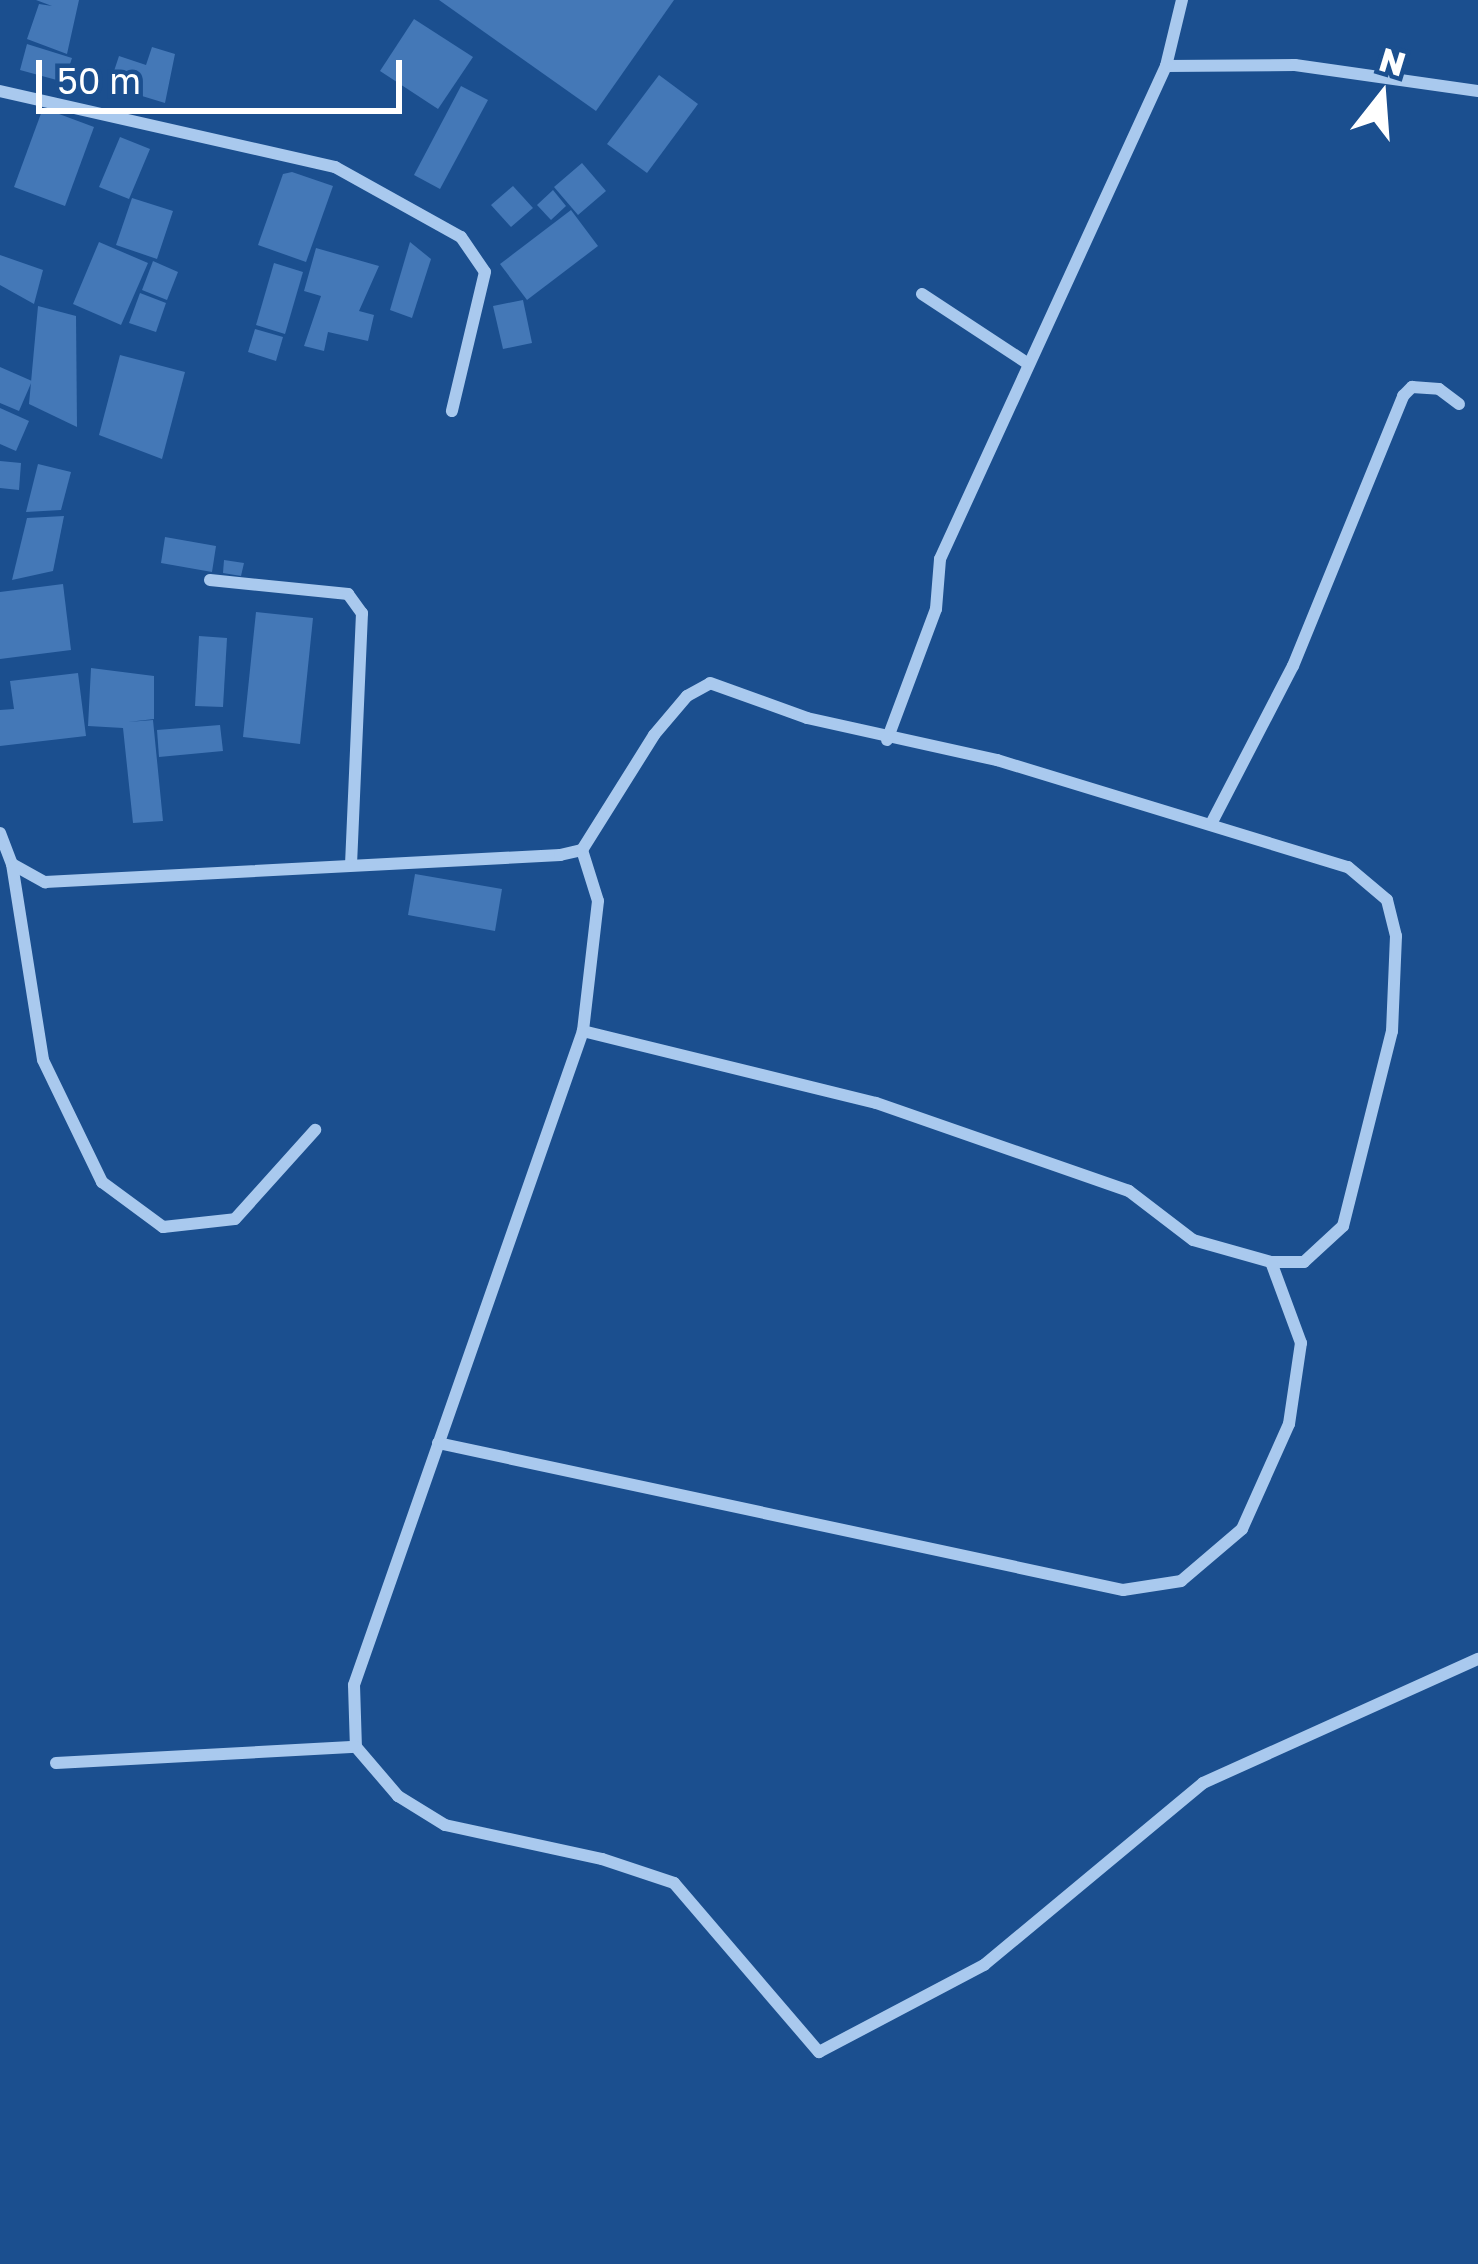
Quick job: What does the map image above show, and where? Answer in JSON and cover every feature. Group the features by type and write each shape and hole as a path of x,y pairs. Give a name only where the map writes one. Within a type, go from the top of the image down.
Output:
{"street":[{"path":"887,740 936,609 940,560 1166,66 1182,0"},
{"path":"1166,66 1295,65 1478,91"},
{"path":"0,91 335,167 461,237 485,272 452,411"},
{"path":"922,294 1028,363"},
{"path":"1212,822 1293,666 1403,396 1412,387 1439,389 1459,404"},
{"path":"210,580 348,594 362,613 351,862"},
{"path":"12,864 45,882 351,862 533,858 582,850 654,735 687,696 710,683 887,740 997,760 1348,867 1387,901 1396,936 1393,1031 1342,1226 1319,1256 1271,1262 1193,1240 1129,1191 876,1103 583,1031"},
{"path":"0,833 12,864 43,1060 102,1182 163,1227 235,1219 315,1130"},
{"path":"582,850 598,901 583,1031 354,1685 356,1747 398,1796 445,1825 602,1859 674,1883 819,2052 984,1965 1202,1783 1478,1659"},
{"path":"438,1443 1123,1590 1181,1581 1242,1529 1289,1424 1301,1343 1271,1262"},
{"path":"56,1763 356,1747"}],"building":[{"path":"36,0 79,0 67,54 27,39 39,4 52,6"},
{"path":"439,0 674,0 596,111"},
{"path":"414,19 473,57 438,109 380,71"},
{"path":"27,44 72,58 64,82 20,70"},
{"path":"152,47 175,54 165,103 109,86 119,56 146,65"},
{"path":"659,75 698,104 647,173 607,144"},
{"path":"461,86 488,100 440,189 414,175"},
{"path":"43,108 94,127 65,206 14,187"},
{"path":"120,137 150,149 129,199 99,187"},
{"path":"582,163 606,191 578,215 554,187"},
{"path":"292,172 333,186 306,262 258,245 283,174"},
{"path":"513,186 533,208 511,227 491,205"},
{"path":"553,190 566,206 551,220 537,205"},
{"path":"132,198 173,211 157,259 116,245"},
{"path":"571,210 598,246 527,300 500,264"},
{"path":"99,242 148,263 121,325 73,304"},
{"path":"410,242 431,259 412,318 390,310"},
{"path":"316,248 379,266 359,311 374,315 368,341 328,332 324,351 304,346 321,296 304,291"},
{"path":"0,255 43,270 34,304 0,285"},
{"path":"153,261 178,272 167,300 142,290"},
{"path":"274,263 303,272 285,334 256,325"},
{"path":"140,293 166,303 156,332 129,323"},
{"path":"523,300 532,343 503,349 493,306"},
{"path":"38,306 76,316 77,427 29,404"},
{"path":"255,329 283,337 276,361 248,352"},
{"path":"120,355 185,372 162,459 99,435"},
{"path":"0,367 32,381 19,411 0,403"},
{"path":"0,408 29,421 16,451 0,444"},
{"path":"0,461 21,463 19,490 0,488"},
{"path":"38,464 71,472 61,510 26,512"},
{"path":"64,516 53,571 12,580 27,518"},
{"path":"165,537 216,546 212,572 161,563"},
{"path":"224,560 244,563 241,576 223,573"},
{"path":"63,584 71,650 0,659 0,592"},
{"path":"256,612 313,618 300,744 243,737"},
{"path":"199,636 227,638 223,707 195,706"},
{"path":"91,668 154,676 154,719 128,722 153,720 163,821 133,823 123,728 88,726"},
{"path":"78,673 86,736 0,746 0,710 14,709 10,681"},
{"path":"220,725 223,751 159,757 157,730"},
{"path":"415,874 502,889 495,931 408,915"}]}
